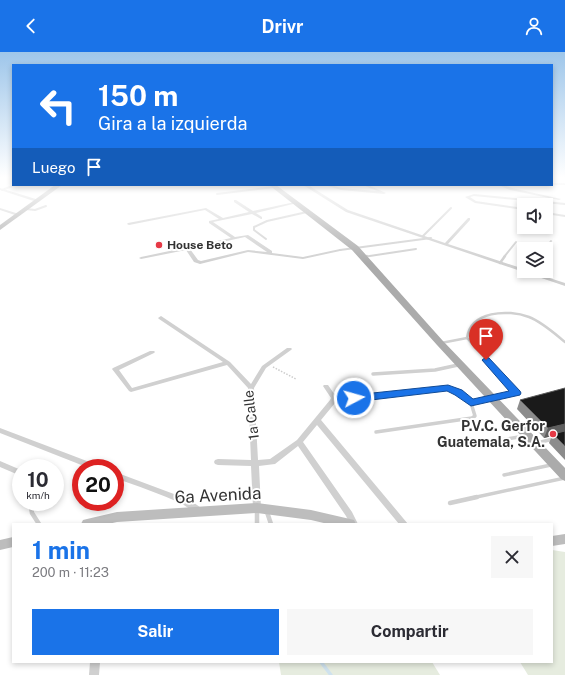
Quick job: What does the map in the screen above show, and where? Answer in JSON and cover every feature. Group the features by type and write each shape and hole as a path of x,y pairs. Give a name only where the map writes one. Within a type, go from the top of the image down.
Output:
{"main road":[{"path":"0,228 31,206"},
{"path":"299,206 355,248 440,343 555,464 565,477"}],"street":[{"path":"243,206 261,218"},
{"path":"235,238 210,222 280,206"},
{"path":"339,206 347,211 517,268"},
{"path":"504,206 517,208"},
{"path":"0,209 18,215"},
{"path":"129,224 206,209 222,219"},
{"path":"553,213 565,216"},
{"path":"446,244 469,219"},
{"path":"140,258 248,236 272,252"},
{"path":"188,249 196,262 200,263 248,251 272,252 303,258 340,250"},
{"path":"546,278 565,285"},
{"name":"1a Calle","path":"160,318 228,363 251,388 255,463 262,508"},
{"path":"251,388 259,372 289,349"},
{"path":"152,352 115,369 131,390 228,363"},
{"path":"218,462 272,462 299,442 334,400 326,386"},
{"path":"318,421 403,523"},
{"path":"0,430 75,459"},
{"path":"299,442 349,514 354,523"},
{"path":"0,464 12,469"},
{"path":"124,478 187,502 201,513"},
{"name":"6a Avenida","path":"97,523 262,508 344,523"},
{"path":"553,541 565,539"},
{"path":"0,545 12,542"},
{"path":"94,675 96,663"}],"lane":[{"path":"26,210 35,210 46,206"},
{"path":"423,236 451,208"},
{"path":"266,239 254,230 254,227 267,221 307,212"},
{"path":"340,250 431,238"},
{"path":"500,263 516,242"},
{"path":"363,257 416,249"},
{"path":"471,403 516,392 467,338 466,331 468,325 476,319 502,313 528,317 544,324 565,342"},
{"path":"440,343 467,338"},
{"path":"373,374 435,370 460,364"},
{"path":"354,398 448,388 458,392 471,403 476,412 475,416 472,418 376,432"},
{"path":"471,445 528,436"},
{"path":"535,443 560,438"},
{"path":"504,475 555,464"},
{"path":"450,503 565,477"},
{"path":"257,523 262,508"},
{"path":"262,508 270,523"},
{"path":"32,511 38,523"}],"path":[{"path":"268,364 296,379"}],"shaded area":[{"path":"553,550 565,552 565,675 528,675 521,663 553,663"},
{"path":"279,663 433,663 440,675 281,675"}],"building":[{"path":"565,388 565,424 548,428 520,400"},
{"path":"565,431 565,446 553,434"}],"waterway":[{"path":"322,663 331,675"}],"place":[{"name":"House Beto","path":"159,245"},
{"name":"P.V.C. Gerfor Guatemala, S.A.","path":"553,434"}],"route":[{"path":"354,398 448,388 458,392 471,403 516,394 516,392 486,360"}]}
